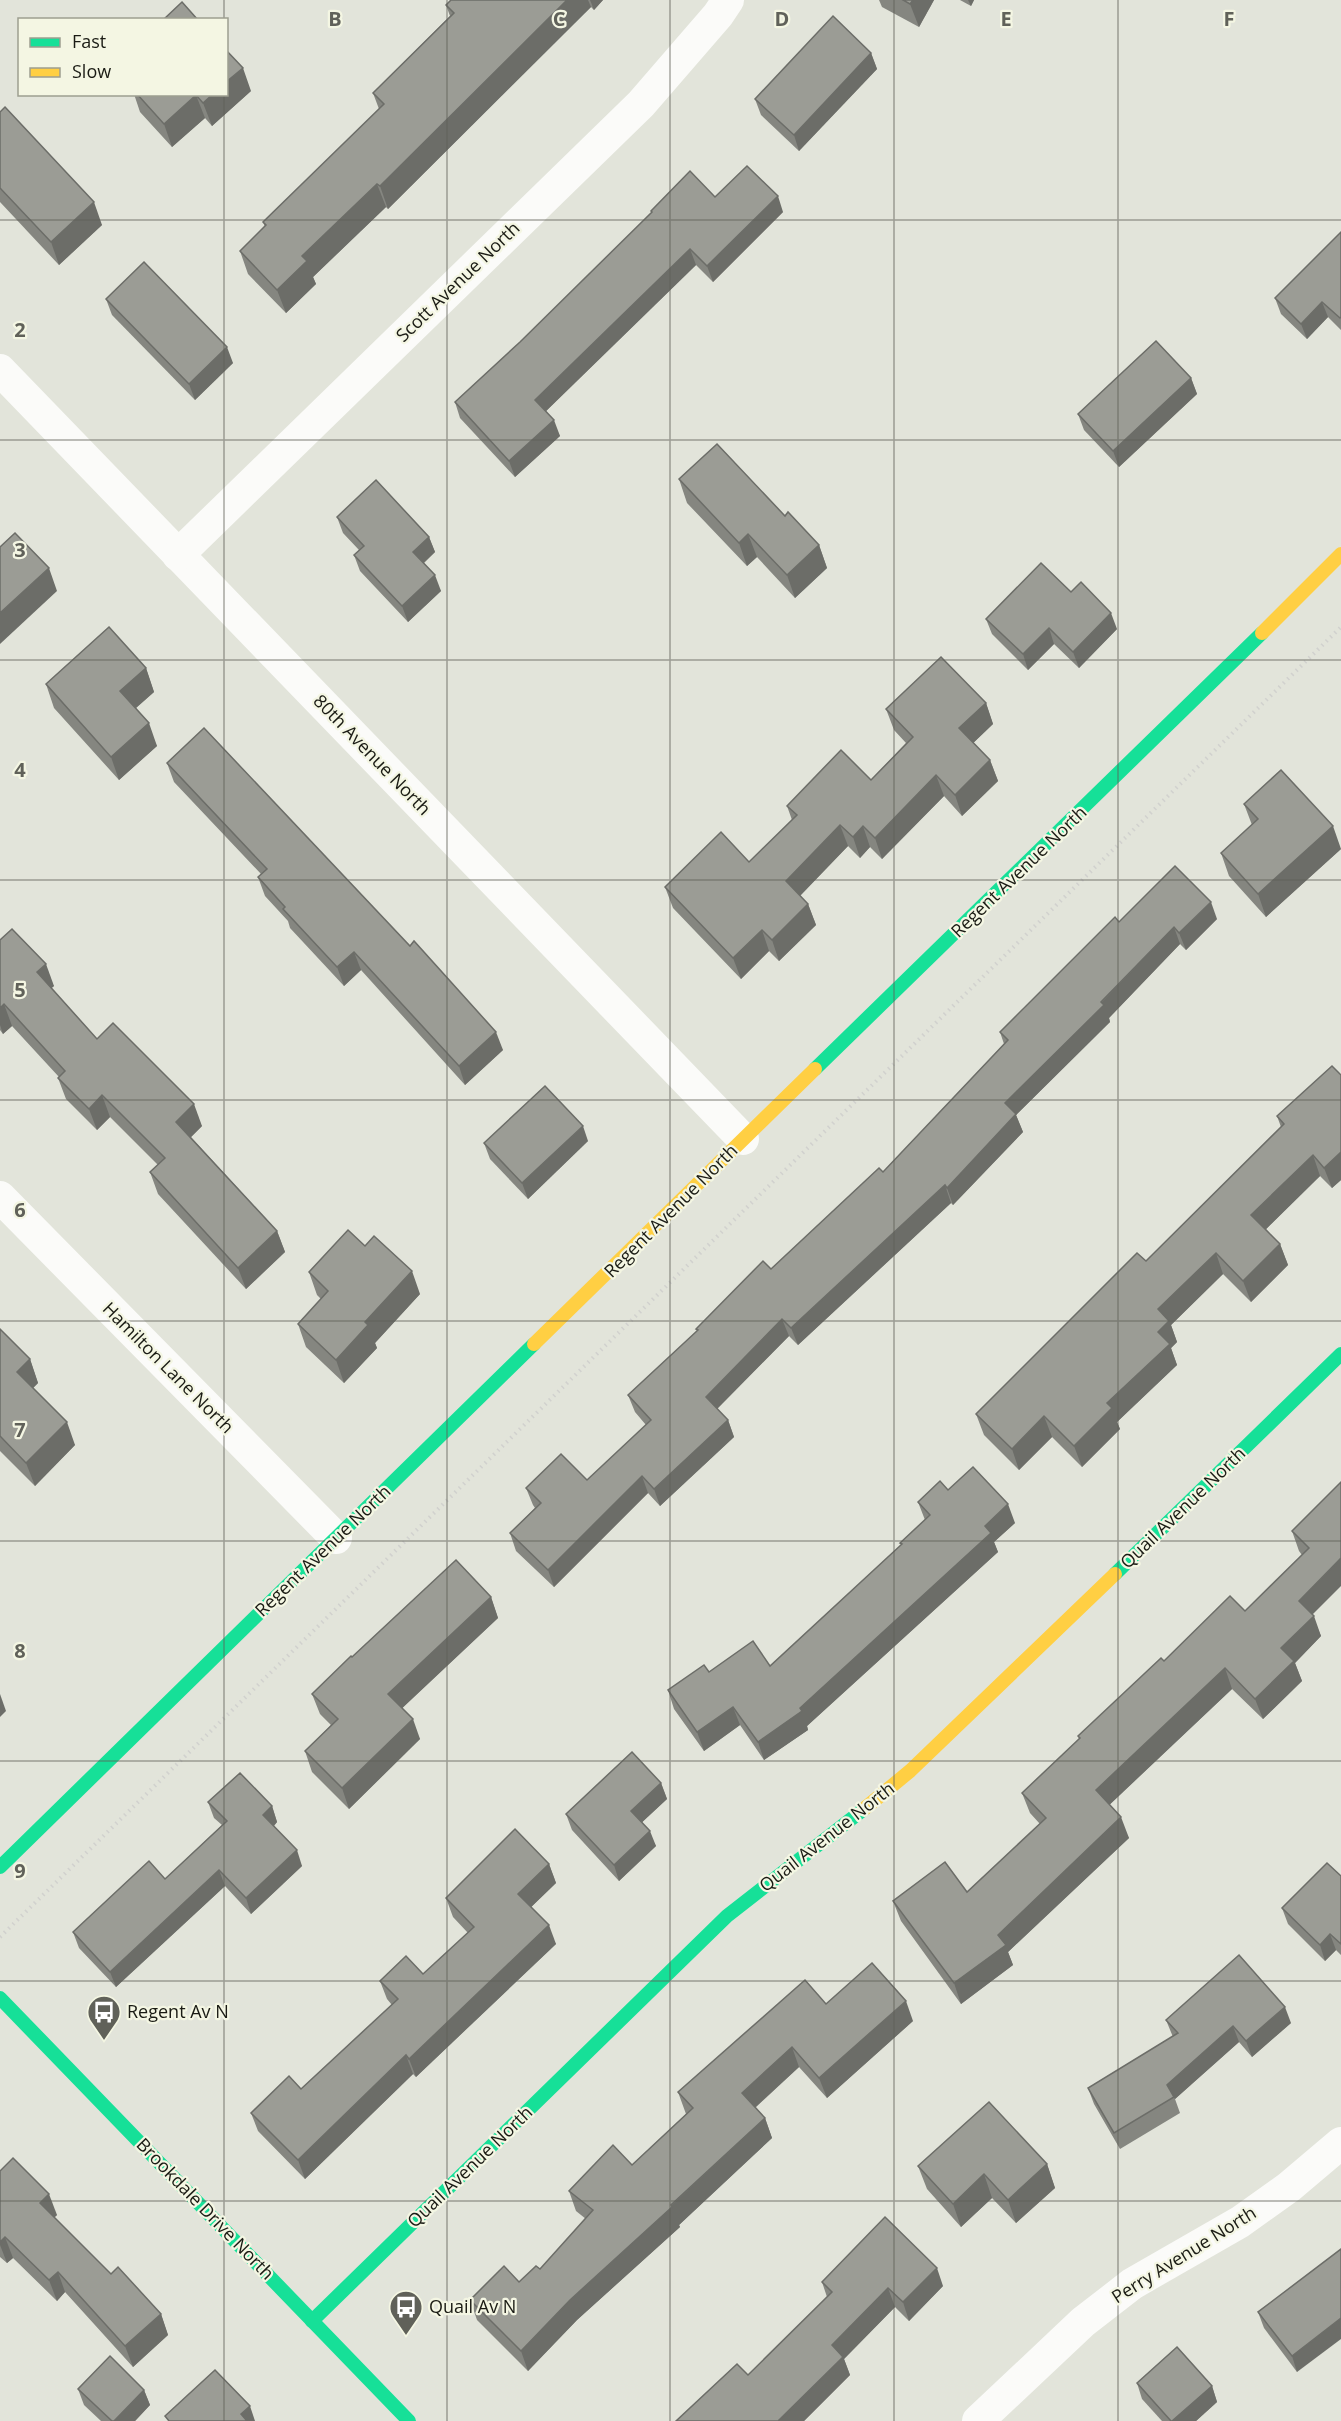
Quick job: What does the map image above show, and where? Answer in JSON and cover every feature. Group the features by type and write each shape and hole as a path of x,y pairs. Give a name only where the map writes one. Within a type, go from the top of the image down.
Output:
{"street":[{"name":"Scott Avenue North","path":"178,555 641,104 718,15 728,0"},
{"name":"80th Avenue North","path":"6,388 178,555 743,1139"},
{"name":"Regent Avenue North","path":"0,1867 743,1139 1196,700 1341,554"},
{"name":"Hamilton Lane North","path":"0,1197 336,1538"},
{"name":"Quail Avenue North","path":"312,2321 727,1916 875,1802 910,1771 1341,1354"},
{"name":"Brookdale Drive North","path":"0,1998 409,2421"},
{"name":"Perry Avenue North","path":"978,2421 1083,2322 1132,2284 1240,2222 1289,2187 1341,2143"}],"path":[{"path":"0,1937 1341,627"}],"building":[{"path":"451,0 567,0 380,186 377,184 302,256 307,261 277,290 240,251 266,225 263,222 384,104 373,93 454,13 446,5"},
{"path":"182,2 196,18 165,18"},
{"path":"833,16 871,53 794,135 755,99"},
{"path":"228,52 243,68 228,80"},
{"path":"139,96 195,96 164,124"},
{"path":"197,96 211,96 203,103"},
{"path":"5,107 94,202 51,242 0,188 0,112"},
{"path":"747,166 778,196 707,266 690,249 535,400 554,420 509,461 455,402 520,342 652,212 690,171 715,197"},
{"path":"1341,232 1341,317 1322,302 1301,324 1275,298"},
{"path":"144,262 227,347 189,384 106,299"},
{"path":"1156,341 1191,378 1113,451 1078,414"},
{"path":"717,444 785,516 788,512 819,545 787,575 748,534 739,543 679,479"},
{"path":"376,480 429,537 413,552 435,575 402,606 354,555 364,546 337,517"},
{"path":"15,533 49,568 0,613 0,547"},
{"path":"1041,563 1071,592 1081,582 1111,613 1073,652 1049,628 1023,654 986,619"},
{"path":"109,627 146,668 120,691 149,723 111,757 46,684"},
{"path":"941,657 986,703 959,728 990,760 955,795 936,775 875,838 863,826 853,837 840,825 786,881 808,904 772,940 762,930 733,958 665,887 721,832 749,862 797,815 787,806 841,750 871,780 913,737 886,709"},
{"path":"204,728 410,946 414,941 496,1032 459,1066 354,952 337,967 283,909 285,907 258,877 267,869 167,763"},
{"path":"1281,770 1333,826 1258,894 1221,853 1258,819 1244,804"},
{"path":"1175,866 1211,902 1179,933 1174,927 1101,1002 1104,1005 1005,1103 1016,1114 947,1188 945,1185 791,1328 782,1319 706,1397 728,1420 654,1489 642,1476 548,1570 510,1533 541,1503 526,1488 561,1454 587,1480 651,1420 628,1395 698,1330 696,1329 763,1261 771,1269 879,1168 883,1172 1008,1040 1000,1032 1115,917 1119,922"},
{"path":"12,929 46,964 37,972 97,1039 113,1023 194,1104 176,1122 277,1231 238,1268 150,1172 165,1158 102,1095 89,1109 58,1078 65,1071 4,1004 0,1008 0,940"},
{"path":"1332,1066 1341,1075 1341,1152 1324,1168 1313,1155 1251,1215 1280,1244 1243,1281 1216,1253 1158,1309 1169,1321 1158,1332 1170,1344 1107,1403 1112,1408 1074,1446 1044,1416 1012,1449 976,1414 1137,1253 1146,1261 1284,1124 1277,1116"},
{"path":"545,1086 583,1126 522,1183 484,1143"},
{"path":"348,1230 365,1246 374,1236 412,1271 365,1322 368,1325 336,1360 298,1324 328,1291 309,1272"},
{"path":"0,1329 30,1359 17,1372 67,1422 26,1463 0,1436"},
{"path":"973,1467 1008,1504 985,1526 991,1533 800,1708 802,1711 758,1742 733,1707 697,1732 668,1690 704,1665 709,1672 753,1641 770,1666 902,1544 900,1543 930,1515 918,1502 940,1481 948,1490"},
{"path":"1341,1482 1341,1558 1299,1601 1314,1616 1281,1648 1294,1661 1255,1699 1225,1668 1096,1790 1121,1817 998,1935 1006,1945 954,1983 893,1901 945,1862 967,1892 1046,1818 1022,1793 1080,1738 1078,1736 1161,1658 1164,1661 1230,1596 1245,1611 1309,1548 1292,1531"},
{"path":"456,1560 491,1597 388,1694 413,1719 342,1788 305,1751 338,1719 312,1694"},
{"path":"632,1752 661,1783 631,1811 650,1831 614,1865 566,1814"},
{"path":"240,1773 272,1806 263,1815 297,1850 246,1898 219,1870 110,1972 73,1932 149,1861 165,1879 227,1821 208,1802"},
{"path":"515,1829 549,1864 518,1894 549,1925 409,2059 406,2055 298,2160 251,2113 289,2076 301,2089 398,1999 380,1981 406,1956 423,1974 474,1927 446,1898"},
{"path":"1327,1863 1341,1876 1341,1944 1330,1934 1320,1945 1282,1908"},
{"path":"1239,1955 1285,2007 1246,2041 1233,2026 1167,2085 1174,2097 1114,2133 1088,2088 1178,2033 1166,2020"},
{"path":"872,1963 906,2001 819,2078 792,2047 742,2093 765,2118 570,2300 521,2351 470,2300 504,2266 519,2282 536,2266 540,2269 593,2210 569,2191 613,2145 632,2165 693,2108 678,2092 805,1980 826,2004"},
{"path":"989,2102 1047,2164 1008,2200 984,2174 953,2204 918,2166"},
{"path":"13,2158 49,2194 40,2203 111,2274 118,2267 161,2314 125,2346 58,2272 49,2280 5,2237 0,2242 0,2171"},
{"path":"885,2217 937,2268 903,2302 888,2288 832,2345 843,2357 778,2421 676,2421 737,2364 748,2375 832,2292 822,2282"},
{"path":"1341,2249 1341,2318 1292,2356 1258,2312"},
{"path":"1177,2347 1212,2386 1171,2421 1137,2383"},
{"path":"110,2356 144,2390 114,2421 78,2389"},
{"path":"215,2370 250,2406 241,2414 247,2421 169,2421 165,2416"}],"traffic: fast":[{"path":"815,1069 1262,633"},
{"path":"0,1867 534,1344"},
{"path":"1115,1574 1341,1354"},
{"path":"312,2321 727,1916 864,1809"},
{"path":"0,1998 409,2421"}],"traffic: slow":[{"path":"1262,633 1341,554"},
{"path":"534,1344 815,1069"},
{"path":"864,1809 910,1771 1115,1574"}],"place":[{"name":"Regent Av N","path":"104,2041"},
{"name":"Quail Av N","path":"406,2336"}]}
